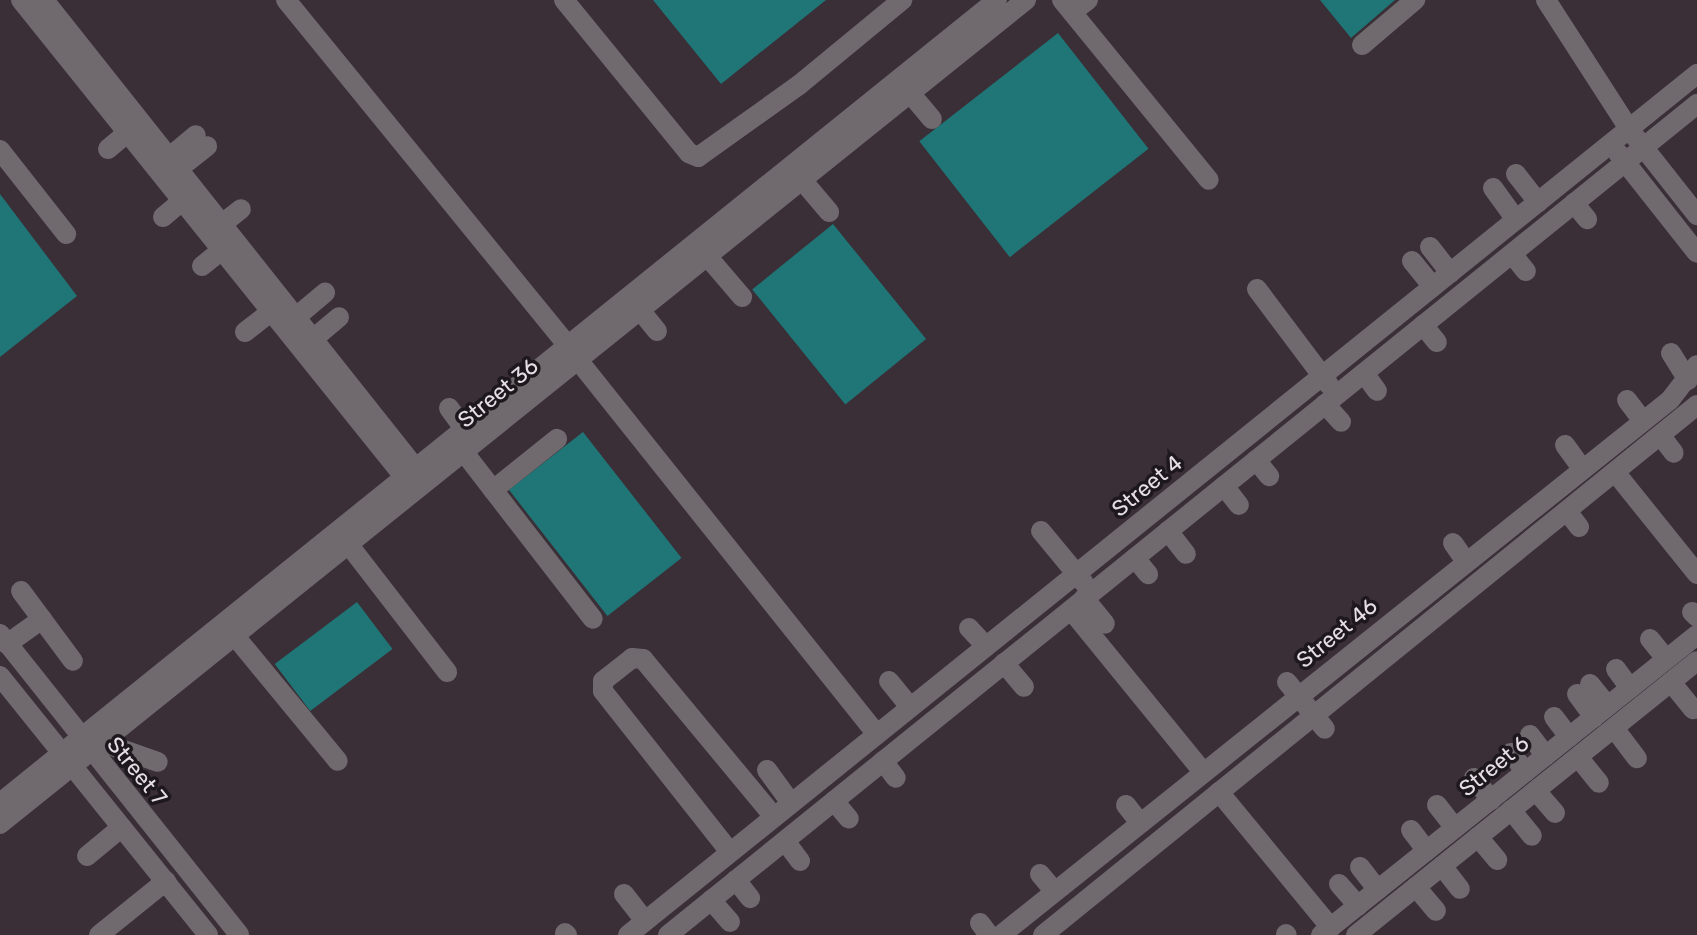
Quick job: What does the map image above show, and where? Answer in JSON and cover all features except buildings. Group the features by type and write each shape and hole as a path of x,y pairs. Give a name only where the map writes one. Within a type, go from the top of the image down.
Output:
{"street":[{"path":"21,0 86,67 168,165 182,201 267,298 414,478"},
{"path":"44,0 127,133 224,211 267,298 296,317 414,478"},
{"path":"286,0 877,734"},
{"path":"564,0 689,153 698,157 787,94 902,0"},
{"name":"Street 36","path":"414,478 463,451 572,352 997,0"},
{"name":"Street 36","path":"90,744 414,478 463,427 572,352 640,310 1026,0"},
{"path":"1362,45 1415,0"},
{"path":"1546,0 1629,129 1697,215"},
{"path":"1074,4 1209,180"},
{"name":"Street 4","path":"628,935 1697,74"},
{"path":"910,93 932,119"},
{"path":"668,935 1082,600 1141,566 1168,531 1217,491 1263,468 1304,434 1331,399 1423,325 1467,301 1512,254 1545,239 1580,211 1625,162 1697,104"},
{"path":"108,149 127,133"},
{"path":"168,165 201,141"},
{"path":"1610,144 1697,253"},
{"path":"0,150 66,234"},
{"path":"1516,174 1538,202"},
{"path":"802,180 829,212"},
{"path":"1493,188 1516,220"},
{"path":"163,217 182,201"},
{"path":"1430,247 1450,273"},
{"path":"202,266 222,250"},
{"path":"1512,254 1526,271"},
{"path":"707,256 742,297"},
{"path":"1412,261 1433,287"},
{"path":"1257,289 1322,376 1341,422"},
{"path":"296,317 325,293"},
{"path":"245,332 267,298"},
{"path":"640,310 657,331"},
{"path":"313,339 339,317"},
{"path":"1423,325 1437,342"},
{"path":"1671,353 1693,372"},
{"name":"Street 46","path":"1001,935 1055,892 1090,852 1121,838 1140,823 1171,786 1208,760 1544,485 1576,471 1643,421 1693,372"},
{"path":"1364,373 1377,391"},
{"path":"1627,400 1643,421"},
{"path":"1046,934 1094,902 1192,823 1219,792 1256,770 1319,722 1432,628 1593,503 1615,472 1697,405"},
{"path":"449,408 463,427"},
{"path":"1661,436 1674,453"},
{"path":"493,490 557,439"},
{"path":"1565,445 1593,503"},
{"path":"463,451 593,619"},
{"path":"1615,472 1697,574"},
{"path":"1196,477 1239,505"},
{"path":"1041,531 1076,574 1082,600 1208,760"},
{"path":"1168,531 1186,554"},
{"path":"343,536 447,672"},
{"name":"Street 36","path":"0,803 90,744 234,635 343,536"},
{"path":"21,591 73,661"},
{"path":"1416,592 1432,628"},
{"path":"1082,600 1105,624"},
{"path":"8,645 46,624"},
{"path":"969,628 986,646"},
{"path":"234,635 338,761"},
{"path":"1650,639 1666,659"},
{"name":"Street 6","path":"1338,922 1630,688 1641,667 1666,659 1695,639"},
{"name":"Street 7","path":"8,645 90,744 239,935"},
{"path":"730,852 603,691 603,681 632,658 643,659 774,817"},
{"name":"Street 6","path":"1367,932 1416,887 1697,661"},
{"path":"1004,663 1024,687"},
{"path":"1616,669 1630,688"},
{"path":"0,676 208,935"},
{"path":"889,681 939,716"},
{"path":"1671,682 1693,709"},
{"path":"1293,689 1319,722"},
{"path":"1584,689 1601,712"},
{"path":"1554,717 1569,737"},
{"path":"1614,728 1637,758"},
{"path":"1530,735 1546,756"},
{"path":"90,744 158,762"},
{"path":"1511,753 1526,772"},
{"path":"1578,757 1599,783"},
{"name":"Street 36","path":"0,824 68,759"},
{"path":"883,761 896,778"},
{"path":"767,770 791,803"},
{"path":"1474,778 1491,800"},
{"path":"1536,791 1555,813"},
{"path":"1219,792 1338,922 1367,932"},
{"path":"834,801 849,819"},
{"path":"1126,805 1140,823"},
{"path":"1437,805 1455,828"},
{"path":"1511,810 1532,836"},
{"path":"87,856 122,827"},
{"path":"1411,830 1427,851"},
{"path":"1478,837 1497,860"},
{"path":"1121,838 1132,869"},
{"path":"785,841 800,861"},
{"path":"1442,866 1460,889"},
{"path":"1360,867 1378,890"},
{"path":"1040,874 1055,892"},
{"path":"736,880 750,898"},
{"path":"99,935 166,881"},
{"path":"1338,922 1339,884"},
{"path":"1416,887 1436,911"},
{"path":"624,894 645,921"},
{"path":"711,900 730,922"}]}
